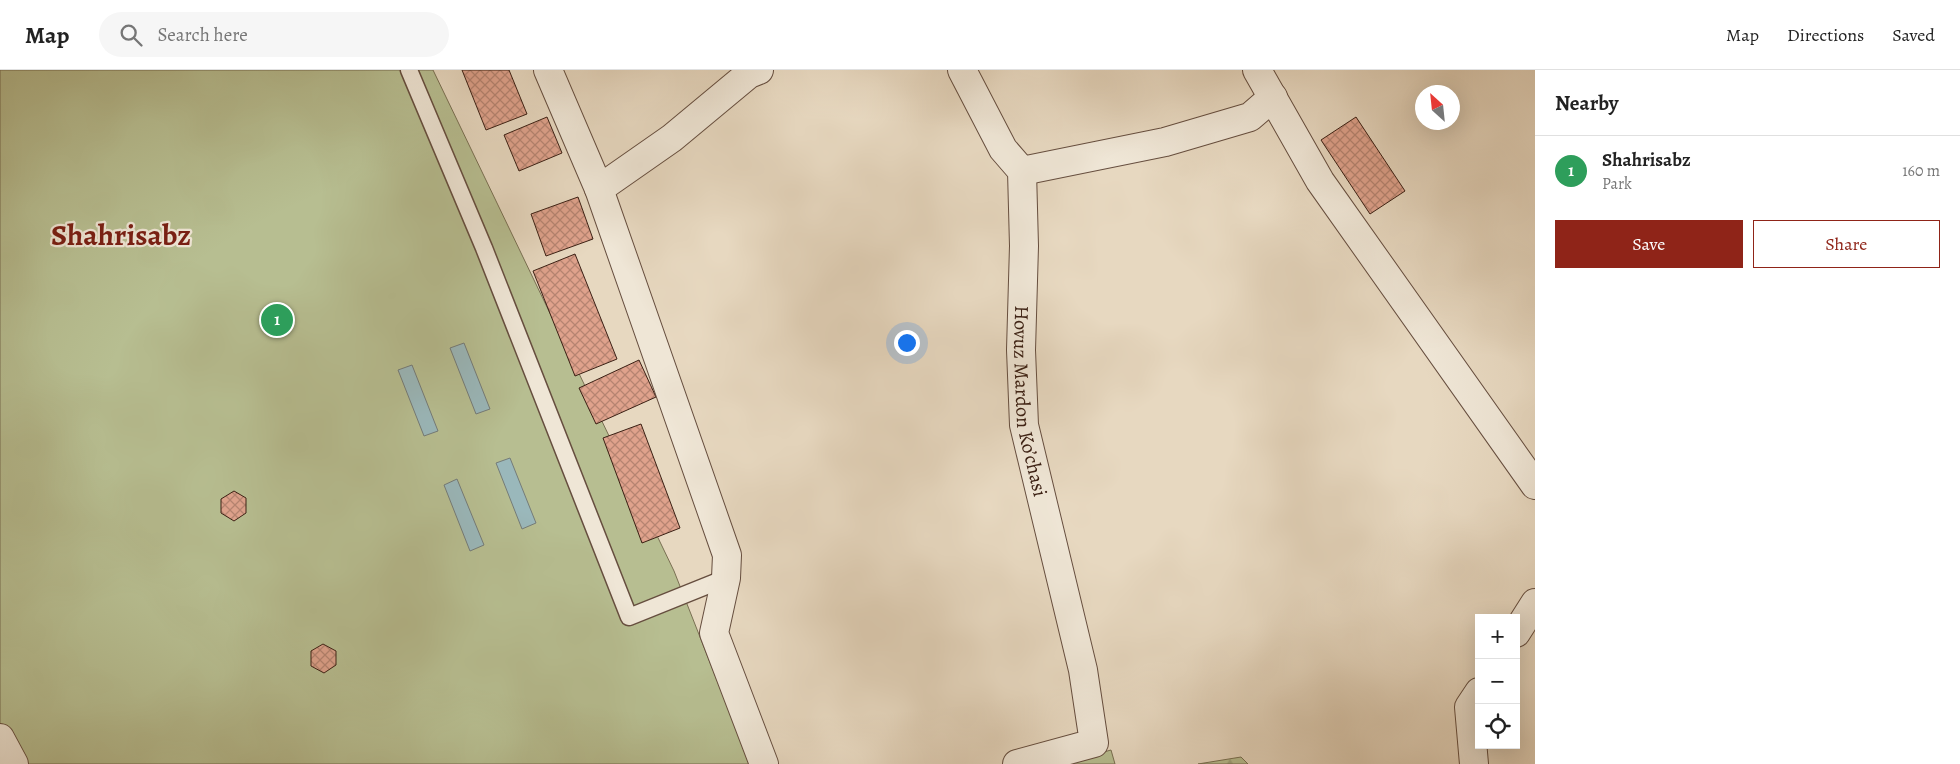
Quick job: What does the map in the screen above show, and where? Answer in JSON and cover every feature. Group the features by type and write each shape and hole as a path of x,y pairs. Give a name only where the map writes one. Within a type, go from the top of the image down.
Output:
{"street":[{"path":"548,70 599,189 727,555 726,578 714,633 764,764"},
{"path":"599,189 672,138 749,74 760,70"},
{"path":"962,70 1003,149 1022,171 1174,139 1250,117 1273,97"},
{"path":"1257,70 1320,181 1535,485"},
{"name":"Hovuz Mardon Ko’chasi","path":"1017,764 1094,743 1083,670 1024,425 1021,350 1024,246 1022,171"},
{"path":"1520,627 1535,603"},
{"path":"1474,764 1469,707 1475,698"},
{"path":"0,738 14,764"}],"lane":[{"path":"409,70 484,248 629,617 726,578"}],"green space":[{"name":"Shahrisabz","path":"0,70 433,70 674,571 750,764 0,764"},
{"path":"1111,750 1115,764 1060,764"},
{"path":"1241,757 1248,764 1198,764"}],"water":[{"path":"464,343 490,409 476,414 450,348"},
{"path":"412,365 438,431 424,436 398,370"},
{"path":"510,458 536,523 522,529 496,463"},
{"path":"457,479 484,545 470,551 444,485"}],"building":[{"path":"462,70 509,70 527,114 486,130"},
{"path":"547,117 562,153 519,171 504,135"},
{"path":"1356,117 1405,191 1370,214 1321,140"},
{"path":"578,197 593,239 546,256 531,214"},
{"path":"575,254 617,359 575,376 533,271"},
{"path":"639,360 656,397 596,424 579,388"},
{"path":"641,424 680,528 642,543 603,438"},
{"path":"234,491 246,498 246,513 234,521 221,513 221,499"},
{"path":"323,644 336,651 336,665 324,673 311,666 311,651"}],"place":[{"name":"Shahrisabz","path":"277,320"}],"district":[{"name":"Shahrisabz","path":"121,235"}]}
